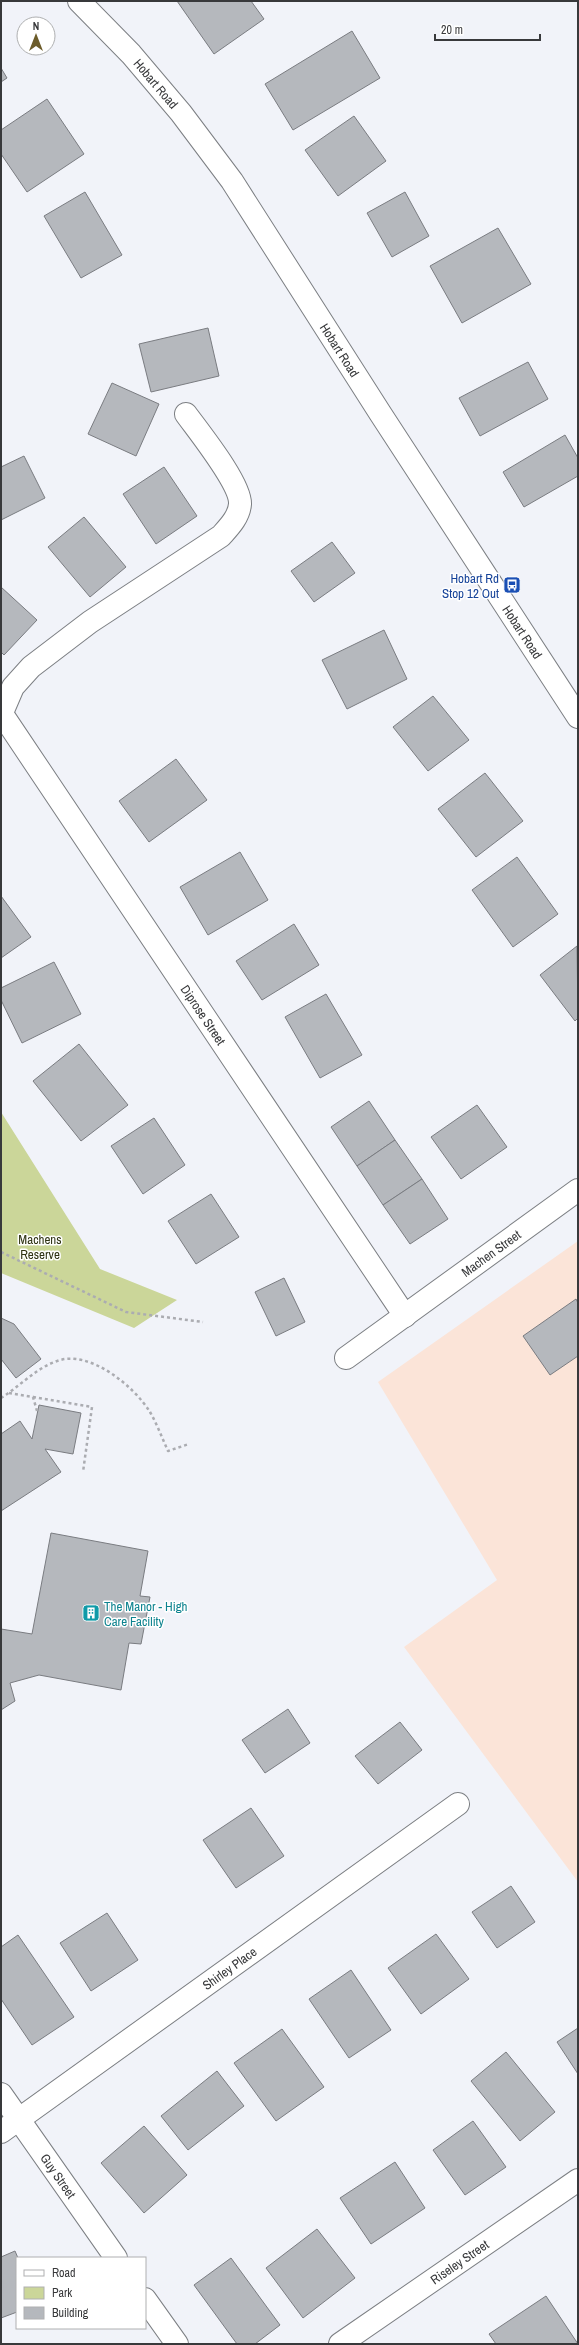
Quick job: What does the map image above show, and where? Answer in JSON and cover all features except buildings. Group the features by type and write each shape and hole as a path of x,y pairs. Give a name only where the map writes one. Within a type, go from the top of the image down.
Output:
{"street":[{"name":"Hobart Road","path":"79,1 131,54 177,108 232,181 384,420 578,717"},
{"path":"2,714 13,686 31,667 90,622 222,536 235,520 240,504 235,484 186,414"},
{"name":"Diprose Street","path":"2,714 405,1316"},
{"name":"Machen Street","path":"346,1358 578,1190"},
{"name":"Shirley Place","path":"1,2132 458,1804"},
{"name":"Guy Street","path":"1,2094 115,2257"},
{"name":"Riseley Street","path":"340,2344 578,2180"},
{"path":"146,2300 177,2344"}],"path":[{"path":"1,1252 126,1312 203,1322"},
{"path":"1,1398 36,1372 57,1360 81,1360 102,1367 123,1383 149,1411 168,1450 189,1444"},
{"path":"9,1393 92,1407 83,1472"},
{"path":"33,1397 37,1411"}],"shaded area":[{"path":"578,1241 578,1882 404,1647 497,1580 378,1382"}],"green space":[{"name":"Machens Reserve","path":"1,1112 100,1269 177,1300 134,1328 1,1273"}],"place":[{"name":"Hobart Rd Stop 12 Out","path":"512,585"},
{"name":"The Manor - High Care Facility","path":"91,1613"}]}
